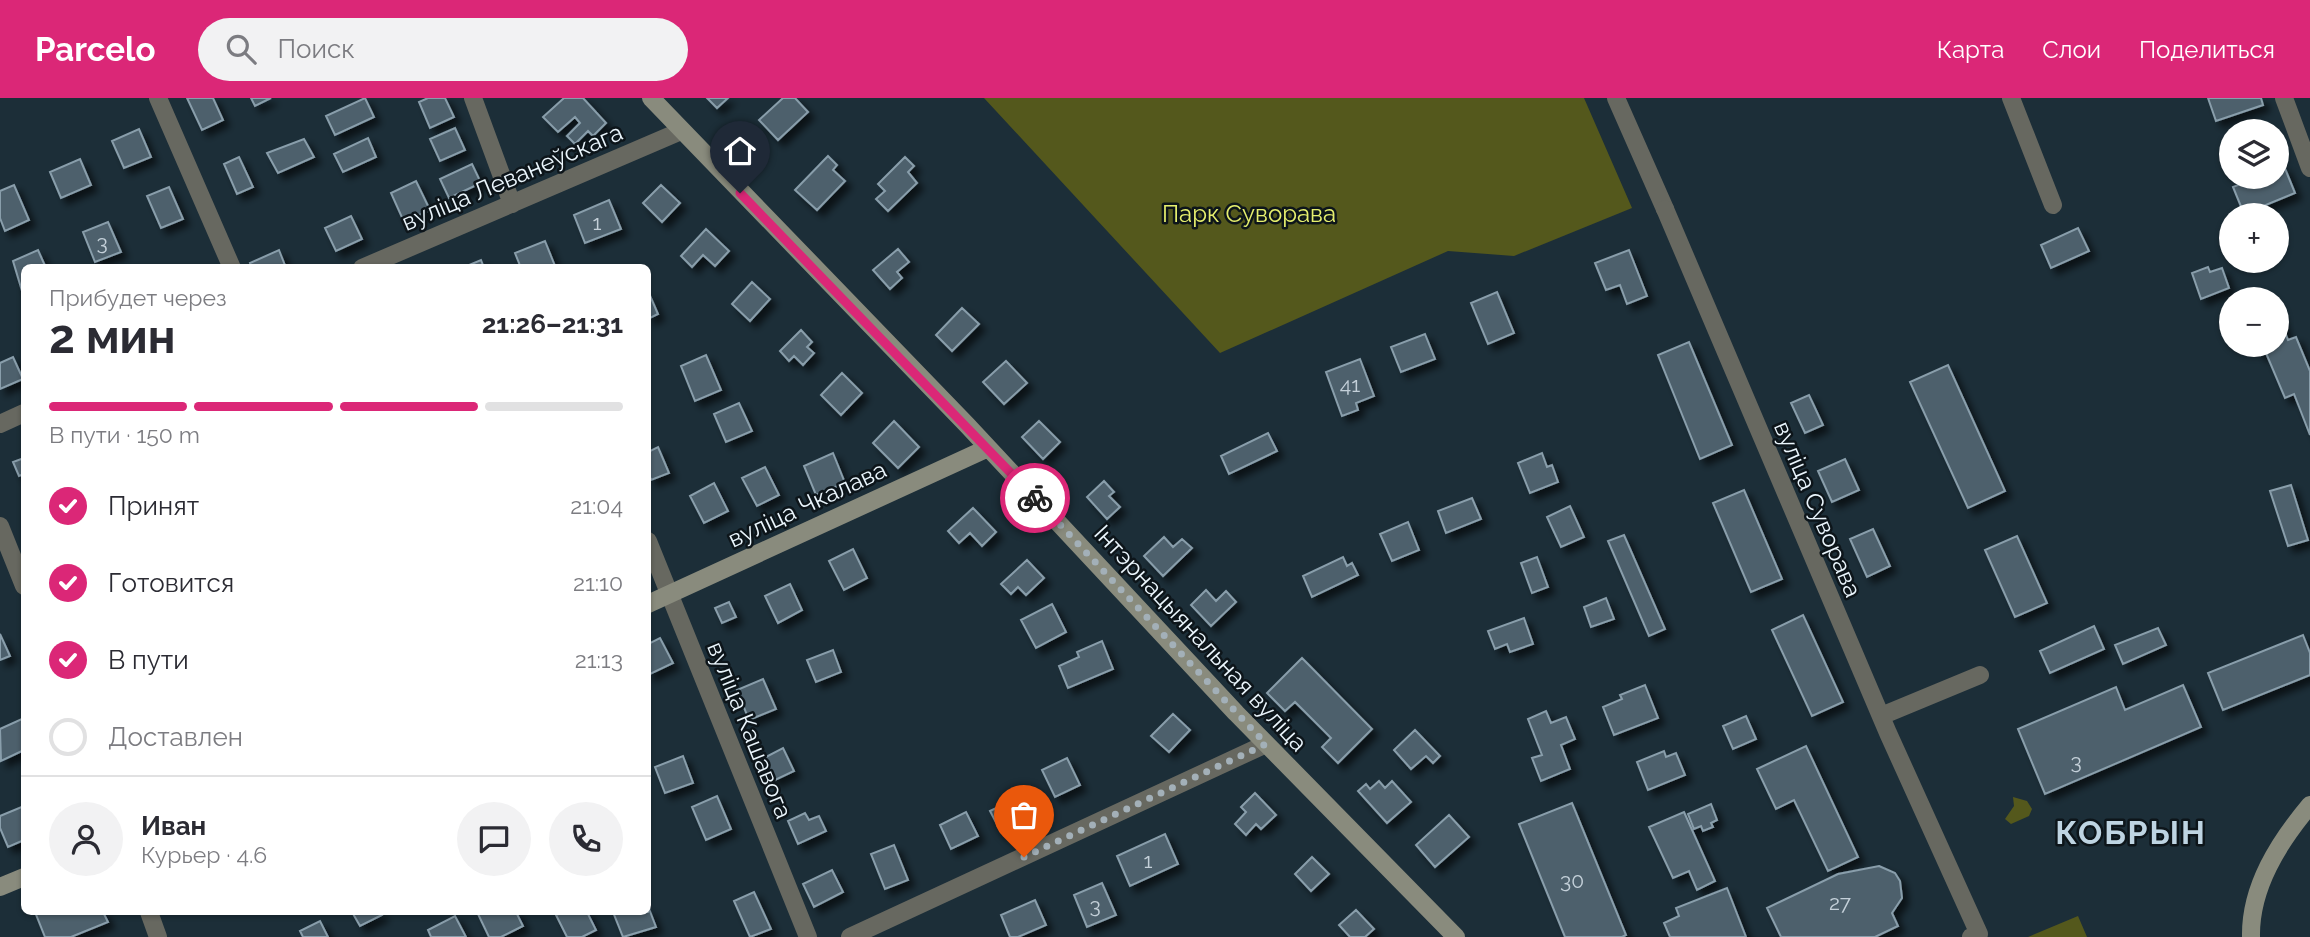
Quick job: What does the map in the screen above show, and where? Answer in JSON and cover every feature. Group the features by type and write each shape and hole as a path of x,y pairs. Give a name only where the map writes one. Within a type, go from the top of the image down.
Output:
{"main road":[{"name":"Інтэрнацыянальная вуліца","path":"650,98 988,448 1266,744 1456,937"},
{"name":"вуліца Чкалава","path":"651,603 988,448"},
{"path":"2251,931 2270,860 2291,827 2310,805"},
{"path":"0,887 21,878"}],"street":[{"path":"158,98 230,264"},
{"path":"473,98 512,204"},
{"name":"вуліца Суворава","path":"1616,98 1977,936"},
{"path":"2011,98 2053,205"},
{"path":"2284,98 2310,168"},
{"name":"вуліца Леванеўскага","path":"371,264 681,131"},
{"path":"0,424 21,414"},
{"path":"0,526 21,578"},
{"name":"вуліца Кашавога","path":"651,549 807,937"},
{"path":"1881,716 1980,675"},
{"path":"850,937 1266,744"},
{"path":"150,915 158,937"}],"green space":[{"name":"Парк Суворава","path":"984,98 1584,98 1632,208 1514,256 1448,251 1220,353"},
{"path":"2013,797 2027,801 2032,809 2029,816 2011,824 2005,819 2014,806"},
{"path":"2078,916 2087,937 2028,937"}],"building":[{"path":"187,98 213,98 223,120 202,130"},
{"path":"251,98 271,98 255,106"},
{"path":"365,98 374,117 335,135 326,116"},
{"path":"428,98 445,98 454,117 430,128 419,102"},
{"path":"564,98 583,98 606,123 593,136 588,131 575,144 567,136 580,123 575,117 558,132 543,117"},
{"path":"707,98 728,98 717,108"},
{"path":"783,98 795,98 808,112 778,140 759,120"},
{"path":"2208,98 2261,98 2263,105 2216,121"},
{"path":"455,128 465,150 440,161 430,139"},
{"path":"139,129 151,157 124,168 112,141"},
{"path":"368,138 376,157 343,172 334,154"},
{"path":"304,139 314,157 278,173 267,153"},
{"path":"828,156 837,165 833,170 845,181 817,210 795,190"},
{"path":"239,157 253,187 237,194 224,164"},
{"path":"905,157 914,166 908,172 917,183 888,211 876,199 885,191 878,184"},
{"path":"80,159 91,185 61,198 50,172"},
{"path":"472,164 481,183 449,198 440,179"},
{"path":"2289,178 2295,193 2271,203 2240,203 2234,189 2289,189"},
{"path":"416,181 430,210 404,222 391,193"},
{"path":"14,185 29,220 5,231 0,218 0,191"},
{"path":"661,185 680,203 662,222 643,203"},
{"path":"169,187 183,219 161,228 147,196"},
{"path":"609,200 621,229 585,243 574,215"},
{"path":"351,216 362,239 336,251 325,228"},
{"path":"108,222 121,252 95,262 83,232"},
{"path":"2078,228 2089,251 2051,268 2041,245"},
{"path":"706,229 729,251 715,266 703,255 692,267 681,256"},
{"path":"545,241 554,264 519,264 515,253"},
{"path":"898,249 909,262 897,272 902,278 890,289 873,270"},
{"path":"38,250 44,264 21,264 21,288 13,261"},
{"path":"279,250 284,264 250,264"},
{"path":"1629,250 1647,296 1627,304 1620,285 1606,290 1595,263"},
{"path":"2208,267 2210,272 2219,269 2219,273 2224,273 2229,287 2219,287 2219,292 2201,299 2192,273"},
{"path":"752,282 770,299 750,321 732,304"},
{"path":"1497,292 1514,333 1488,344 1471,303"},
{"path":"651,298 658,314 651,318"},
{"path":"962,308 979,324 952,351 936,335"},
{"path":"801,330 812,342 807,347 814,353 803,365 794,356 789,361 780,351"},
{"path":"1425,334 1435,359 1401,372 1391,347"},
{"path":"2296,337 2310,371 2310,435 2294,394 2285,398 2268,357 2289,357 2289,340"},
{"path":"1689,342 1732,445 1700,459 1658,355"},
{"path":"706,355 721,390 695,401 681,366"},
{"path":"13,357 21,380 0,389 0,363"},
{"path":"1360,359 1374,396 1356,403 1358,410 1342,416 1326,372"},
{"path":"1006,361 1027,383 1004,404 983,382"},
{"path":"1948,365 2005,491 1968,508 1910,382"},
{"path":"842,373 862,393 841,415 821,395"},
{"path":"1809,395 1823,425 1805,433 1791,403"},
{"path":"739,403 752,431 726,442 714,414"},
{"path":"894,421 919,447 898,468 873,443"},
{"path":"1039,421 1060,442 1043,459 1022,437"},
{"path":"1268,433 1277,451 1229,474 1221,456"},
{"path":"658,447 669,473 651,480 651,450"},
{"path":"833,453 845,483 816,495 804,466"},
{"path":"1542,453 1547,467 1552,465 1558,482 1530,493 1518,463"},
{"path":"21,459 21,475 19,476 13,462"},
{"path":"1845,459 1859,490 1832,502 1818,471"},
{"path":"765,467 779,495 757,506 742,478"},
{"path":"1104,481 1114,492 1109,496 1120,507 1107,519 1087,497"},
{"path":"714,483 728,511 704,523 690,496"},
{"path":"2291,485 2308,540 2288,546 2270,491"},
{"path":"1744,490 1782,579 1751,592 1713,503"},
{"path":"1472,498 1481,519 1446,533 1438,511"},
{"path":"1570,506 1584,537 1561,547 1547,517"},
{"path":"973,508 996,532 982,546 970,533 959,543 948,531"},
{"path":"1408,522 1419,550 1392,561 1380,534"},
{"path":"1873,529 1890,566 1867,577 1850,539"},
{"path":"1624,535 1665,629 1649,636 1608,541"},
{"path":"2017,536 2047,603 2015,617 1985,550"},
{"path":"1164,537 1173,547 1182,539 1192,548 1163,576 1144,556"},
{"path":"853,549 867,578 844,590 829,561"},
{"path":"1343,557 1347,566 1352,563 1358,575 1312,597 1303,576"},
{"path":"1537,557 1548,587 1532,593 1521,563"},
{"path":"1027,560 1044,578 1026,595 1018,587 1011,594 1001,584"},
{"path":"790,584 802,610 778,623 765,596"},
{"path":"1206,590 1216,601 1226,591 1236,602 1211,626 1191,605"},
{"path":"1606,598 1614,619 1591,627 1584,607"},
{"path":"729,602 736,617 722,623 715,608"},
{"path":"1052,604 1066,632 1036,648 1021,620"},
{"path":"1803,615 1843,702 1812,716 1772,630"},
{"path":"1524,618 1533,644 1510,652 1507,644 1495,649 1488,631"},
{"path":"2094,626 2104,649 2050,673 2040,651"},
{"path":"2158,628 2166,645 2123,664 2115,645"},
{"path":"0,634 10,656 0,660"},
{"path":"2303,635 2310,653 2310,675 2223,710 2208,673"},
{"path":"660,638 673,663 651,674 651,642"},
{"path":"1102,641 1113,669 1068,688 1059,666 1079,657 1077,652"},
{"path":"833,650 841,672 816,682 807,660"},
{"path":"1302,658 1372,729 1338,763 1322,747 1331,738 1295,702 1285,711 1267,693"},
{"path":"763,679 776,709 749,720 737,690"},
{"path":"1645,685 1658,718 1614,735 1603,707 1622,699 1620,695"},
{"path":"2183,685 2201,727 2045,794 2018,729 2116,687 2125,710"},
{"path":"1546,711 1551,723 1566,717 1575,739 1561,745 1570,769 1541,781 1532,758 1542,755 1528,719"},
{"path":"1173,714 1190,730 1169,752 1151,736"},
{"path":"1746,716 1756,739 1733,749 1723,726"},
{"path":"21,719 21,751 1,761 0,729"},
{"path":"1415,730 1440,756 1433,763 1426,756 1411,769 1394,750"},
{"path":"1806,746 1858,857 1828,871 1794,800 1776,809 1757,769"},
{"path":"783,748 794,771 773,781 762,759"},
{"path":"1664,751 1666,757 1676,753 1685,775 1648,790 1637,762"},
{"path":"683,756 693,783 665,793 655,767"},
{"path":"1067,758 1080,785 1055,797 1042,770"},
{"path":"1379,781 1385,788 1392,781 1411,802 1387,823 1358,791 1366,784 1370,789"},
{"path":"1255,793 1276,815 1261,829 1256,824 1246,835 1235,824 1246,812 1241,807"},
{"path":"717,796 731,829 706,840 692,807"},
{"path":"1021,796 1031,816 1001,832 990,811"},
{"path":"1572,803 1626,935 1622,937 1565,937 1519,824"},
{"path":"1711,804 1717,820 1711,823 1713,827 1703,831 1701,826 1694,829 1688,814"},
{"path":"21,807 21,841 8,847 0,828 0,816"},
{"path":"966,812 978,836 951,849 940,825"},
{"path":"1684,812 1715,881 1697,890 1689,871 1673,878 1649,827"},
{"path":"805,813 809,820 819,816 826,831 798,844 788,821"},
{"path":"1449,815 1469,837 1435,867 1416,845"},
{"path":"1165,834 1178,864 1130,886 1117,856"},
{"path":"894,845 908,880 885,889 871,854"},
{"path":"1312,857 1329,874 1311,891 1295,874"},
{"path":"1879,866 1895,873 1900,881 1902,898 1892,913 1898,926 1875,937 1781,937 1767,908 1838,874"},
{"path":"832,870 843,892 814,907 803,884"},
{"path":"1102,883 1116,915 1087,927 1074,895"},
{"path":"1727,888 1746,937 1670,937 1664,923 1679,916 1676,908"},
{"path":"754,892 771,929 750,937 734,901"},
{"path":"1035,900 1046,925 1018,937 1010,937 1001,915"},
{"path":"1356,910 1374,929 1365,937 1350,937 1339,925"},
{"path":"651,914 656,927 623,937 614,915"},
{"path":"36,915 104,915 108,922 71,937 45,937"},
{"path":"354,915 382,915 360,926"},
{"path":"478,915 518,915 523,926 501,937 489,937"},
{"path":"556,915 588,915 596,930 582,937 567,937"},
{"path":"455,916 466,937 431,937 428,930"},
{"path":"320,921 328,937 303,937 300,931"}],"way so far":[{"path":"1024,857 1266,744 1035,498"}],"district":[{"name":"КОБРЫН","path":"2131,832"}],"route":[{"path":"740,193 1035,498"}]}
